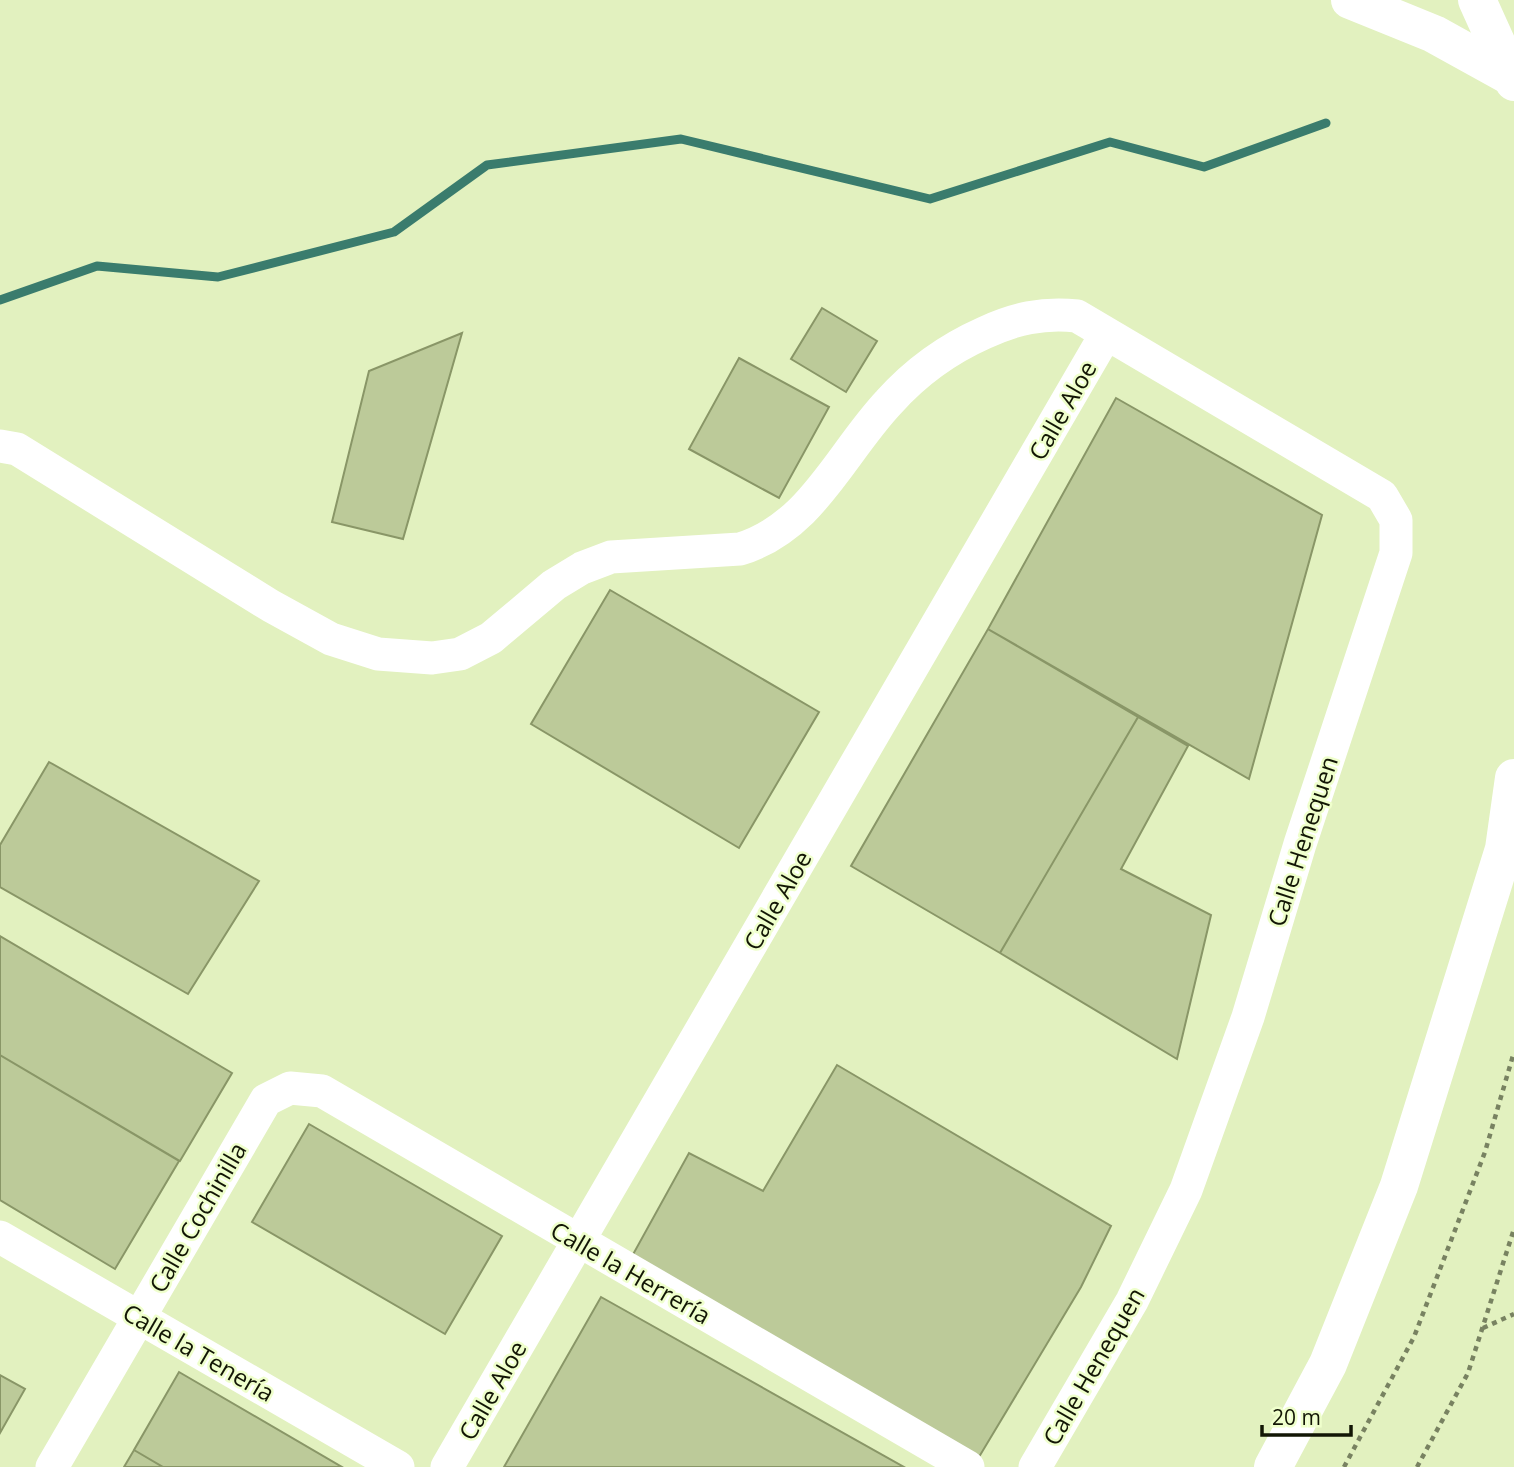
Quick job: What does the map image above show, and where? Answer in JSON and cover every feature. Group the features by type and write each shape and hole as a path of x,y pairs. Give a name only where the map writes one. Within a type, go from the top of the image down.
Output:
{"main road":[{"path":"1350,0 1434,34 1512,79"},
{"path":"1477,0 1512,79"},
{"path":"1273,1467 1328,1364 1399,1186 1509,852 1514,778"}],"street":[{"name":"Calle Henequen","path":"0,446 18,449 271,606 331,639 378,654 432,658 460,654 491,638 554,585 582,568 611,556 740,549 771,536 801,514 888,403 920,371 971,339 1003,324 1049,313 1077,316 1373,489 1389,505 1398,536 1396,553 1300,844 1248,1017 1186,1190 1132,1301 1035,1467"},
{"name":"Calle Aloe","path":"447,1467 1106,334"},
{"name":"Calle la Herrería","path":"290,1088 321,1091 968,1467"},
{"name":"Calle Cochinilla","path":"51,1467 266,1100 290,1088"},
{"name":"Calle la Tenería","path":"0,1237 398,1467"}],"path":[{"path":"1344,1467 1414,1337 1485,1153 1514,1052"},
{"path":"1417,1467 1468,1373 1514,1229"},
{"path":"1483,1328 1514,1314"}],"building":[{"path":"822,308 877,341 846,392 791,359"},
{"path":"462,333 403,539 332,522 369,371"},
{"path":"739,358 829,407 779,498 689,449"},
{"path":"1116,398 1322,515 1249,779 988,629"},
{"path":"610,590 819,712 739,848 531,724"},
{"path":"988,629 1138,717 1000,953 851,866"},
{"path":"1138,717 1188,746 1121,869 1211,915 1177,1059 1000,953"},
{"path":"49,762 259,881 188,994 0,887 0,845"},
{"path":"0,936 232,1073 180,1161 0,1055"},
{"path":"0,1055 179,1161 115,1269 0,1200"},
{"path":"837,1065 1111,1226 1081,1287 979,1457 631,1258 689,1153 763,1191"},
{"path":"309,1124 502,1236 445,1334 252,1222"},
{"path":"601,1297 904,1467 504,1467"},
{"path":"179,1372 342,1467 163,1467 134,1450"},
{"path":"0,1375 25,1389 0,1433"},
{"path":"134,1450 163,1467 124,1467"}],"waterway":[{"path":"0,300 97,266 218,277 394,232 487,165 681,139 930,199 1110,142 1204,167 1326,123"}]}
